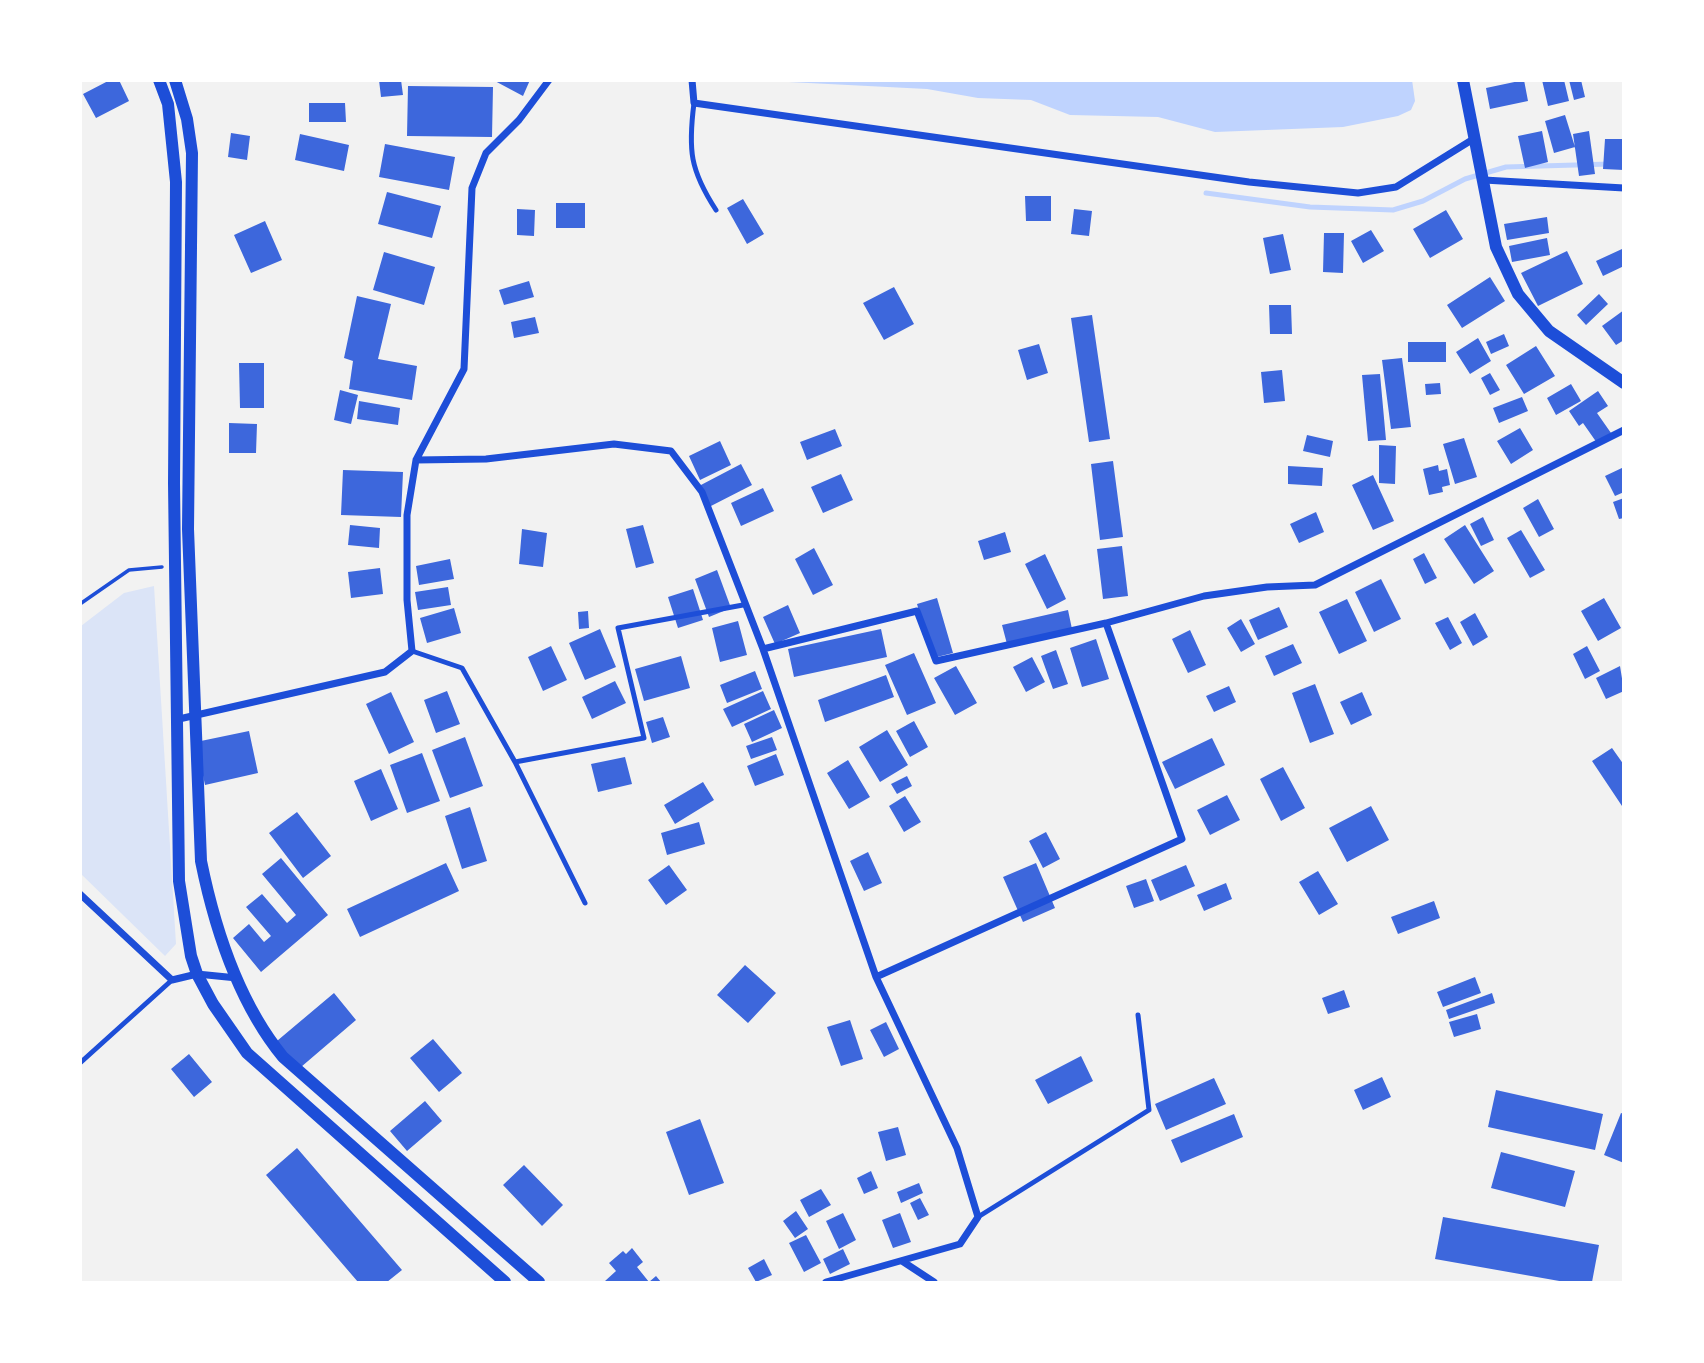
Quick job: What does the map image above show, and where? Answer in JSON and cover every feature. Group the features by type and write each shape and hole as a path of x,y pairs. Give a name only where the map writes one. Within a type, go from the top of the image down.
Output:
{"street":[{"path":"159,80 168,104 176,182 178,881 197,974 227,1026 247,1054 505,1283"},
{"path":"175,80 187,119 192,153 188,528 193,717 201,861 211,908 237,978 265,1031 283,1057 539,1283"},
{"path":"178,719 385,672 412,651 407,600 407,515 416,460 464,369 472,188 486,153 519,120 549,80"},
{"path":"692,80 694,103 1249,182 1359,193 1396,187 1475,138"},
{"path":"1463,80 1496,247 1518,293 1549,331 1623,383"},
{"path":"1484,180 1623,188"},
{"path":"763,649 916,611 936,661 1106,623 1205,596 1267,587 1315,585 1623,430"},
{"path":"416,460 486,459 614,444 671,451 702,492 743,605 763,649 876,977 957,1148 978,1217 960,1244 826,1283"},
{"path":"876,977 1182,839 1106,623"},
{"path":"80,894 172,980 197,974 237,978"},
{"path":"902,1261 934,1283"}],"lane":[{"path":"694,103 691,161 700,185 716,210"},
{"path":"514,762 644,738 618,628 743,605"},
{"path":"412,651 463,668 514,762 584,903"},
{"path":"80,1063 172,980"},
{"path":"978,1217 1149,1110 1138,1015"}],"path":[{"path":"80,604 129,570 176,565"}],"shaded area":[{"path":"154,586 176,944 165,956 80,873 81,626 124,593"}],"water":[{"path":"1412,80 1415,101 1411,110 1398,116 1343,127 1215,132 1158,117 1070,115 1031,100 978,98 927,89 769,81"}],"building":[{"path":"110,80 119,80 129,101 96,118 83,94"},
{"path":"379,80 401,80 403,95 381,97"},
{"path":"493,80 530,80 523,96"},
{"path":"1524,80 1528,101 1490,109 1486,88"},
{"path":"1542,80 1564,80 1569,101 1548,106"},
{"path":"1569,80 1581,80 1585,97 1574,100"},
{"path":"408,86 493,87 492,137 407,136"},
{"path":"309,103 345,103 346,122 309,122"},
{"path":"1565,115 1575,147 1554,153 1545,121"},
{"path":"1542,131 1548,162 1525,168 1518,136"},
{"path":"1589,131 1595,174 1579,176 1573,134"},
{"path":"231,133 250,136 247,160 228,157"},
{"path":"300,134 349,145 344,171 295,160"},
{"path":"1605,139 1624,139 1624,170 1603,169"},
{"path":"385,144 455,157 449,190 379,177"},
{"path":"387,192 441,206 432,238 378,224"},
{"path":"1025,196 1051,196 1051,221 1026,221"},
{"path":"743,199 764,234 747,244 727,208"},
{"path":"556,203 585,203 585,228 556,228"},
{"path":"517,209 535,210 534,236 517,235"},
{"path":"1074,209 1092,211 1089,236 1071,234"},
{"path":"1446,210 1463,239 1430,258 1413,229"},
{"path":"1547,217 1549,233 1507,240 1504,224"},
{"path":"265,221 282,260 251,273 234,235"},
{"path":"1371,230 1384,251 1363,263 1351,241"},
{"path":"1324,233 1344,233 1343,273 1323,272"},
{"path":"1283,234 1291,270 1270,274 1263,238"},
{"path":"1547,238 1550,255 1512,262 1509,246"},
{"path":"1622,249 1624,266 1603,276 1596,261"},
{"path":"1567,251 1583,284 1538,306 1521,273"},
{"path":"384,252 435,267 424,305 373,290"},
{"path":"1490,277 1505,301 1462,328 1447,305"},
{"path":"529,281 534,297 504,305 499,290"},
{"path":"894,287 914,324 884,340 863,303"},
{"path":"1599,294 1608,304 1586,325 1577,315"},
{"path":"357,296 391,304 378,359 417,366 412,400 349,389 353,361 344,358"},
{"path":"1269,305 1291,305 1292,334 1270,334"},
{"path":"1624,310 1624,340 1616,345 1602,326"},
{"path":"1092,315 1110,439 1089,442 1071,318"},
{"path":"535,317 539,333 514,338 511,322"},
{"path":"1504,334 1509,346 1491,354 1486,342"},
{"path":"1478,338 1491,361 1470,374 1456,352"},
{"path":"1408,342 1446,342 1446,362 1408,362"},
{"path":"1039,344 1048,373 1027,380 1018,350"},
{"path":"1536,346 1555,376 1524,394 1506,365"},
{"path":"1402,358 1411,427 1391,429 1382,360"},
{"path":"239,363 264,363 264,408 240,408"},
{"path":"1282,370 1285,401 1264,403 1261,372"},
{"path":"1490,373 1500,390 1490,395 1481,378"},
{"path":"1380,374 1386,440 1368,441 1362,375"},
{"path":"1440,383 1441,394 1426,395 1425,384"},
{"path":"1571,384 1581,401 1556,415 1547,398"},
{"path":"340,390 358,395 351,424 334,420"},
{"path":"1598,391 1608,406 1597,413 1611,433 1597,443 1583,423 1579,426 1569,411"},
{"path":"1522,397 1528,411 1499,423 1493,408"},
{"path":"359,401 400,408 398,425 357,419"},
{"path":"229,423 257,424 256,453 229,453"},
{"path":"1520,428 1533,450 1511,464 1497,441"},
{"path":"835,429 842,446 807,460 800,442"},
{"path":"1307,435 1333,441 1330,457 1303,451"},
{"path":"1464,438 1477,477 1455,484 1443,444"},
{"path":"720,441 731,465 700,480 689,456"},
{"path":"1379,445 1396,446 1395,484 1379,483"},
{"path":"1113,461 1123,537 1100,540 1091,464"},
{"path":"741,464 752,485 709,507 699,486"},
{"path":"1438,465 1439,471 1447,469 1450,485 1442,487 1443,492 1429,495 1423,469"},
{"path":"1288,466 1323,468 1322,486 1288,484"},
{"path":"1624,467 1624,492 1615,496 1605,476"},
{"path":"343,470 403,472 401,517 341,515"},
{"path":"841,474 853,500 823,513 811,487"},
{"path":"1373,475 1394,521 1373,530 1352,485"},
{"path":"763,488 774,511 741,526 731,503"},
{"path":"1624,498 1624,518 1619,519 1613,502"},
{"path":"1538,499 1554,529 1539,537 1523,508"},
{"path":"1316,512 1324,532 1299,543 1290,524"},
{"path":"1483,517 1494,540 1481,546 1470,524"},
{"path":"350,525 380,528 379,548 348,545"},
{"path":"643,525 654,563 636,568 626,529"},
{"path":"1465,525 1494,571 1474,584 1444,539"},
{"path":"522,529 547,533 543,567 519,564"},
{"path":"1521,530 1545,570 1530,578 1507,538"},
{"path":"1005,532 1011,552 984,560 978,541"},
{"path":"1122,546 1128,596 1103,599 1097,549"},
{"path":"814,548 833,585 813,595 795,559"},
{"path":"1424,553 1437,578 1425,584 1413,559"},
{"path":"1045,554 1066,599 1047,609 1025,564"},
{"path":"450,559 454,579 419,585 416,566"},
{"path":"380,568 383,594 351,598 348,572"},
{"path":"717,570 731,608 709,617 695,579"},
{"path":"1381,579 1401,619 1374,632 1355,592"},
{"path":"448,587 451,605 418,610 415,592"},
{"path":"693,589 703,620 678,628 668,597"},
{"path":"937,598 953,653 933,658 917,604"},
{"path":"1604,598 1621,628 1598,641 1581,611"},
{"path":"1347,599 1367,641 1339,654 1319,612"},
{"path":"788,605 800,633 775,644 763,617"},
{"path":"1279,607 1288,627 1258,640 1249,620"},
{"path":"454,608 461,633 427,643 420,618"},
{"path":"1068,610 1072,629 1007,644 1002,625"},
{"path":"588,611 589,628 579,629 578,612"},
{"path":"1475,613 1488,637 1473,646 1460,622"},
{"path":"1448,617 1462,643 1450,650 1435,623"},
{"path":"1241,619 1255,644 1241,652 1227,628"},
{"path":"738,621 747,655 720,662 712,628"},
{"path":"600,629 616,667 585,680 569,643"},
{"path":"881,629 887,657 794,677 788,649"},
{"path":"1190,630 1206,665 1188,673 1172,639"},
{"path":"1096,639 1109,679 1082,687 1070,648"},
{"path":"1293,644 1302,663 1274,676 1265,656"},
{"path":"551,646 567,680 543,691 528,657"},
{"path":"1587,646 1600,671 1585,679 1573,654"},
{"path":"1056,650 1068,684 1053,689 1041,656"},
{"path":"914,653 936,703 907,715 885,665"},
{"path":"681,656 690,688 644,701 635,669"},
{"path":"1032,657 1045,682 1026,692 1013,667"},
{"path":"956,666 977,703 955,715 934,678"},
{"path":"1620,666 1624,691 1606,699 1596,678"},
{"path":"755,671 762,689 727,703 720,685"},
{"path":"886,675 894,697 825,722 818,700"},
{"path":"615,681 626,703 592,719 582,697"},
{"path":"1315,684 1334,734 1310,743 1292,693"},
{"path":"1229,686 1236,702 1214,712 1206,696"},
{"path":"447,691 460,724 436,733 424,700"},
{"path":"763,691 771,709 732,727 723,709"},
{"path":"391,692 414,742 389,754 366,704"},
{"path":"1362,692 1372,715 1351,725 1340,702"},
{"path":"774,710 782,728 752,742 744,724"},
{"path":"663,717 670,737 652,743 646,722"},
{"path":"914,721 928,747 910,757 896,731"},
{"path":"887,730 908,765 880,782 859,747"},
{"path":"249,731 258,773 205,785 196,742"},
{"path":"465,737 483,786 450,798 432,750"},
{"path":"772,737 777,750 751,759 746,746"},
{"path":"1212,738 1225,765 1175,789 1162,762"},
{"path":"1612,748 1624,765 1624,809 1592,761"},
{"path":"422,753 440,801 407,813 390,765"},
{"path":"776,754 784,775 755,786 747,766"},
{"path":"625,757 632,784 598,792 591,764"},
{"path":"848,760 870,797 849,809 827,773"},
{"path":"1283,767 1305,808 1281,821 1260,779"},
{"path":"381,769 398,809 371,821 354,781"},
{"path":"907,776 912,786 897,794 891,784"},
{"path":"703,782 714,800 675,824 664,805"},
{"path":"1227,795 1240,820 1210,835 1197,810"},
{"path":"905,796 921,822 904,832 889,806"},
{"path":"1371,806 1389,840 1347,862 1329,828"},
{"path":"470,807 487,861 462,869 445,816"},
{"path":"297,812 331,856 303,878 269,833"},
{"path":"699,822 705,844 667,855 661,833"},
{"path":"1046,832 1060,859 1043,868 1029,841"},
{"path":"868,852 882,883 864,891 850,861"},
{"path":"281,858 328,915 261,972 233,938 249,924 264,942 271,936 246,907 262,894 287,923 296,915 262,874"},
{"path":"446,863 459,891 360,937 347,909"},
{"path":"1036,863 1055,908 1023,922 1003,877"},
{"path":"669,865 687,890 666,905 648,880"},
{"path":"1186,865 1195,886 1160,901 1151,880"},
{"path":"1318,871 1338,904 1319,915 1299,882"},
{"path":"1146,879 1154,901 1134,908 1126,886"},
{"path":"1226,883 1232,899 1204,911 1197,895"},
{"path":"1434,901 1440,918 1398,934 1391,917"},
{"path":"745,965 776,993 748,1023 717,995"},
{"path":"1475,977 1481,993 1443,1007 1437,992"},
{"path":"1344,990 1350,1007 1328,1014 1322,998"},
{"path":"334,993 356,1020 294,1073 271,1046"},
{"path":"1492,993 1495,1003 1449,1019 1446,1010"},
{"path":"1477,1014 1481,1029 1454,1037 1449,1022"},
{"path":"850,1020 863,1059 841,1066 827,1027"},
{"path":"886,1022 899,1049 884,1057 870,1030"},
{"path":"433,1039 462,1073 439,1092 410,1058"},
{"path":"189,1054 212,1082 194,1097 171,1069"},
{"path":"1081,1056 1093,1081 1048,1104 1035,1080"},
{"path":"1382,1077 1391,1097 1363,1110 1354,1090"},
{"path":"1214,1078 1226,1104 1166,1130 1155,1104"},
{"path":"1496,1090 1603,1114 1595,1150 1488,1127"},
{"path":"425,1101 442,1121 407,1151 390,1131"},
{"path":"1621,1113 1624,1114 1624,1163 1604,1155"},
{"path":"1234,1114 1243,1137 1181,1163 1171,1140"},
{"path":"700,1119 724,1183 689,1195 666,1132"},
{"path":"898,1127 906,1155 886,1161 878,1132"},
{"path":"297,1148 402,1270 387,1282 358,1282 266,1175"},
{"path":"1501,1152 1575,1171 1565,1207 1491,1188"},
{"path":"524,1165 563,1205 542,1226 503,1185"},
{"path":"871,1171 878,1188 864,1194 857,1178"},
{"path":"919,1183 923,1193 901,1203 897,1192"},
{"path":"821,1189 831,1205 809,1217 800,1200"},
{"path":"920,1198 929,1215 918,1220 910,1203"},
{"path":"796,1211 808,1229 795,1238 783,1221"},
{"path":"843,1213 856,1240 839,1249 826,1221"},
{"path":"900,1213 911,1242 893,1248 882,1220"},
{"path":"1443,1217 1599,1245 1592,1282 1565,1282 1435,1259"},
{"path":"806,1235 821,1263 804,1272 789,1243"},
{"path":"632,1248 643,1262 637,1267 649,1282 605,1281 616,1271 609,1263 623,1251 626,1254"},
{"path":"843,1249 850,1264 830,1274 823,1259"},
{"path":"764,1259 772,1275 756,1282 748,1268"},
{"path":"656,1276 661,1282 649,1282"}],"waterway":[{"path":"1206,193 1310,207 1393,210 1423,201 1465,179 1506,167 1610,164"}]}
